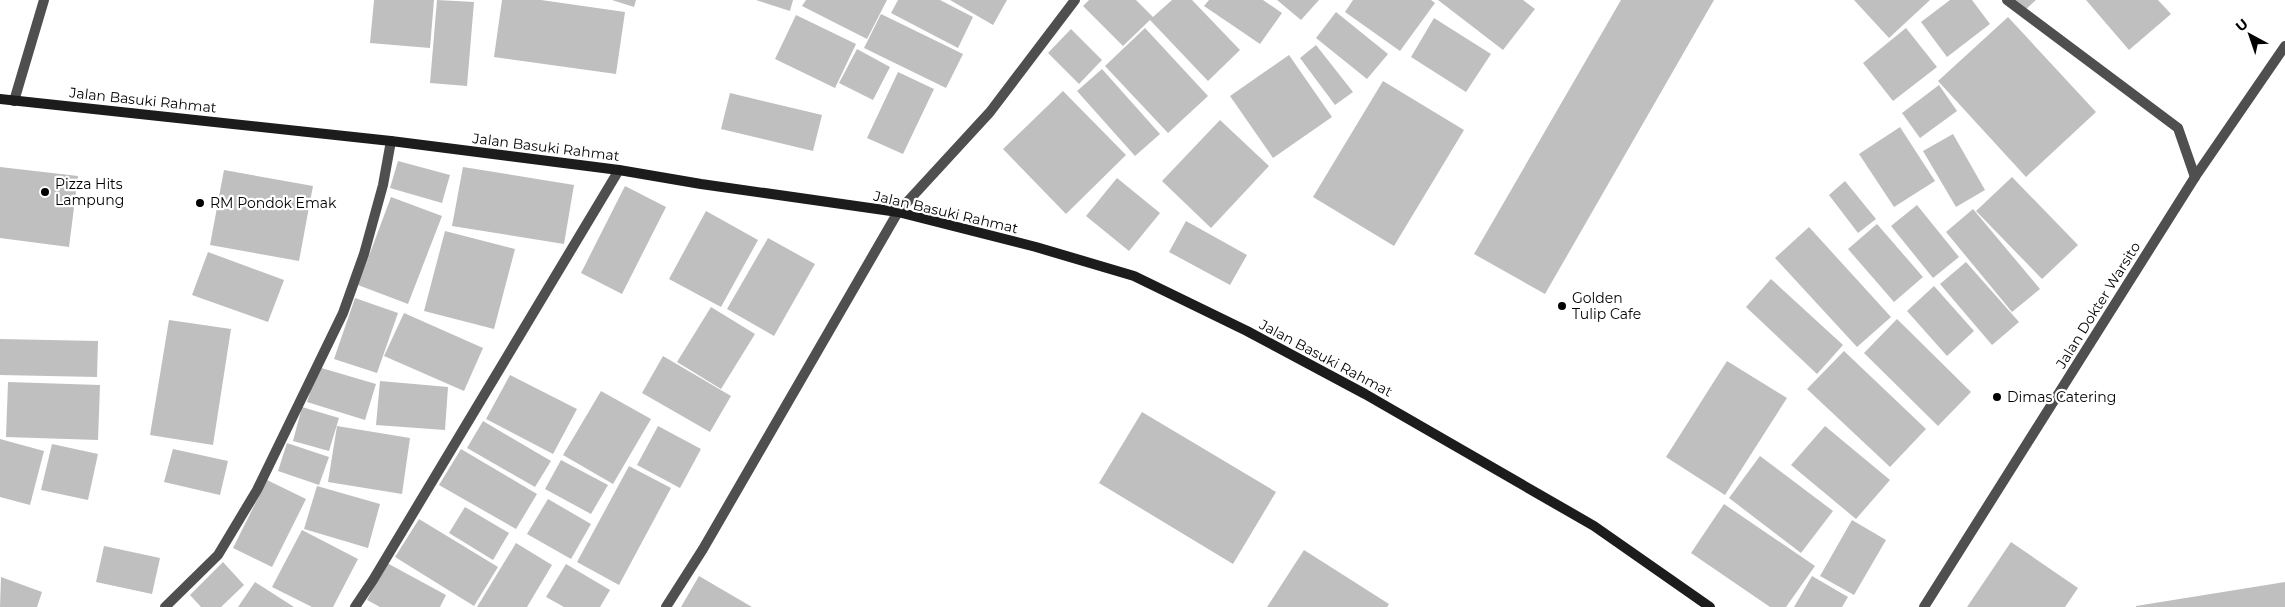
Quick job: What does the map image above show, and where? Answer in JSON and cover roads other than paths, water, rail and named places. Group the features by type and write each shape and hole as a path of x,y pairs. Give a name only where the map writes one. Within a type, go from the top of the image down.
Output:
{"main road":[{"name":"Jalan Basuki Rahmat","path":"0,99 391,141 619,170 701,184 898,212 1036,247 1134,276 1238,326 1373,398 1594,526 1710,607"}],"street":[{"path":"14,101 44,0"},
{"path":"666,607 703,549 898,212 990,112 1076,0"},
{"path":"2007,0 2178,128 2195,177"},
{"name":"Jalan Dokter Warsito","path":"1924,607 2195,177 2285,46"},
{"path":"165,607 218,555 228,539 257,490 343,313 364,254 383,184 391,141"},
{"path":"355,607 619,170"}],"place":[{"name":"Pizza Hits Lampung","path":"45,192"},
{"name":"RM Pondok Emak","path":"200,203"},
{"name":"Golden Tulip Cafe","path":"1562,306"},
{"name":"Dimas Catering","path":"1997,397"}]}
